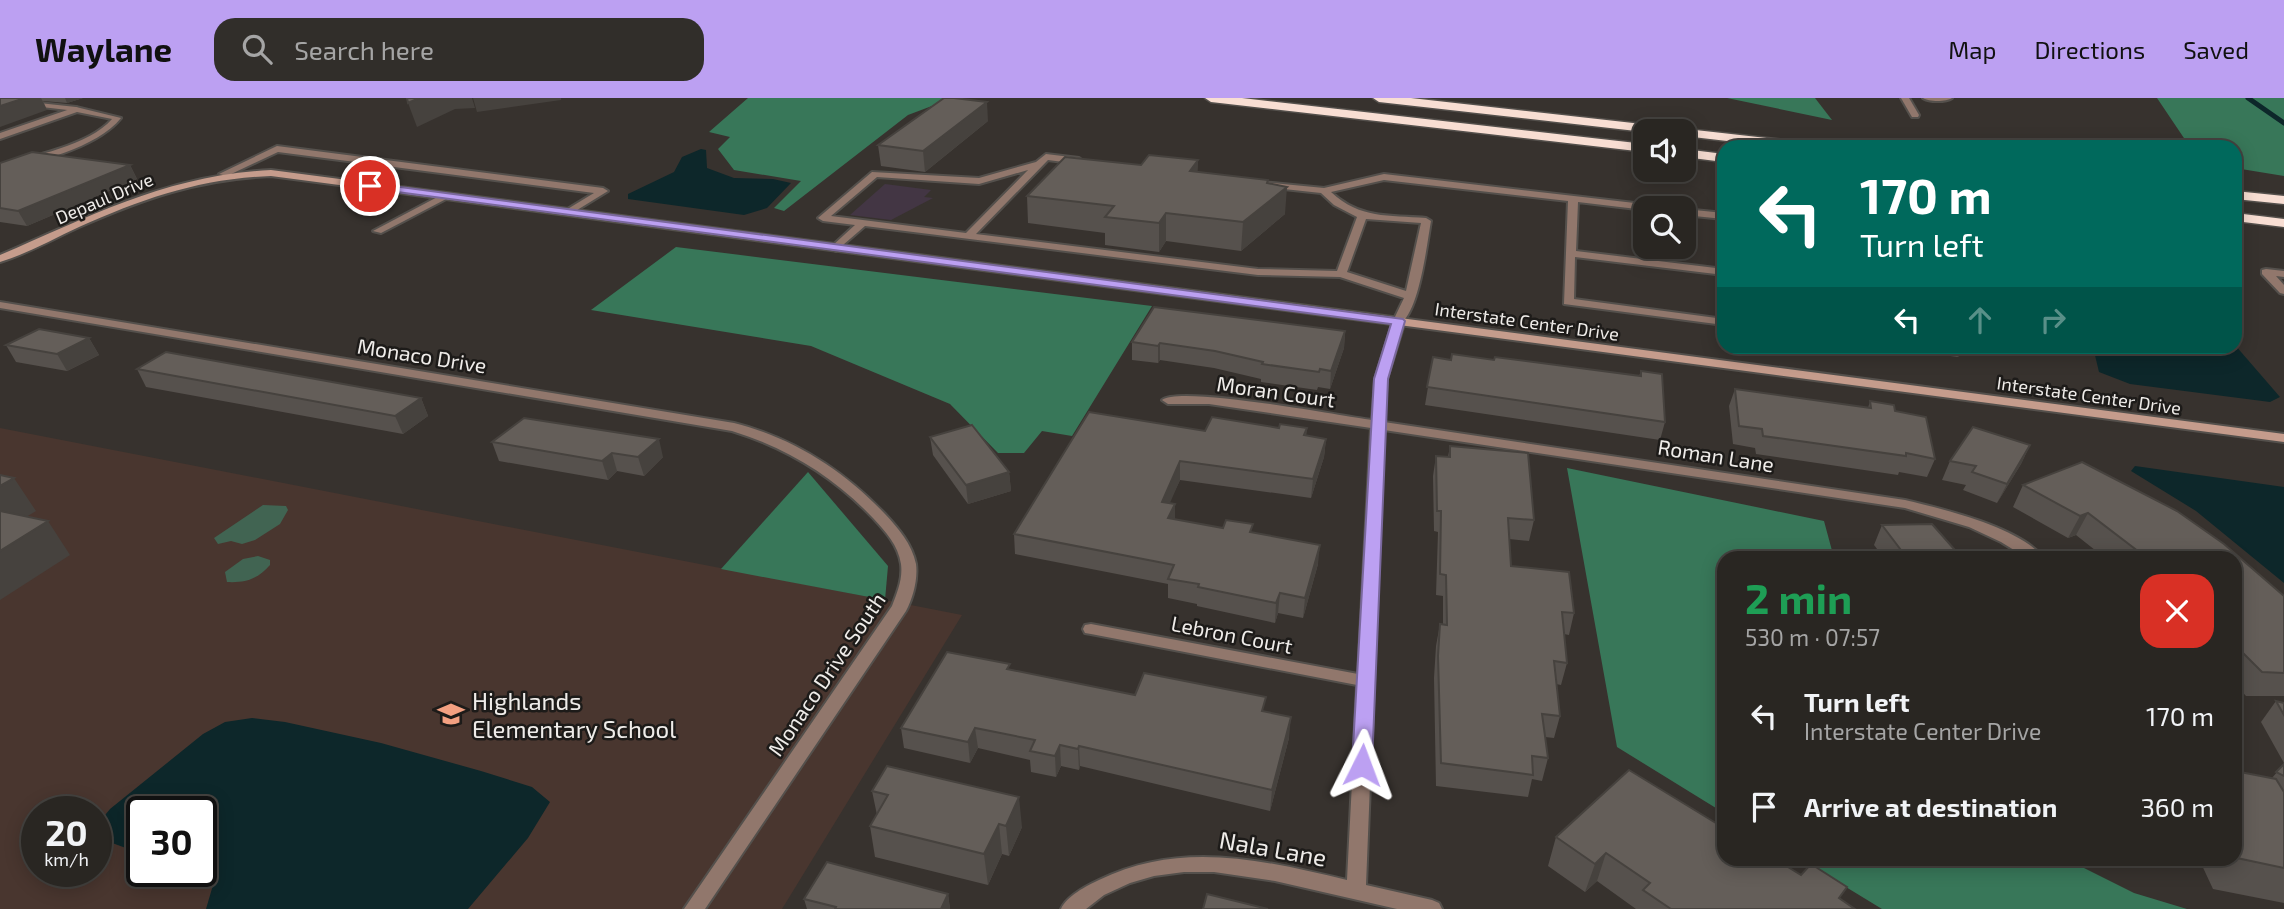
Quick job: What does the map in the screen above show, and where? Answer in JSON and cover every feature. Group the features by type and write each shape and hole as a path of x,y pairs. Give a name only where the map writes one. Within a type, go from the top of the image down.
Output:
{"highway":[{"path":"1211,98 1633,147"},
{"path":"1380,98 1633,126"},
{"path":"1696,133 1752,140"},
{"path":"1696,154 1717,157"},
{"path":"2242,196 2284,200"},
{"path":"2242,218 2284,223"}],"street":[{"path":"1905,98 1915,115"},
{"path":"1927,98 1948,98"},
{"path":"0,169 81,142 117,118 109,114 42,105"},
{"path":"0,136 76,110"},
{"path":"224,174 277,149 603,191 569,212"},
{"path":"969,235 1046,157 1088,162"},
{"path":"1039,164 979,181 875,174 823,218 1258,272 1341,274 1410,296"},
{"name":"Interstate Center Drive","path":"224,174 271,173 2284,438"},
{"name":"Depaul Drive","path":"0,259 163,190 224,174"},
{"path":"1254,183 1324,191 1384,177 1633,206"},
{"path":"1324,191 1337,203 1362,216 1426,221 1410,296 1399,321 1381,379 1356,890"},
{"path":"378,231 445,196"},
{"path":"1573,199 1568,302 1717,321"},
{"path":"1696,213 1717,215"},
{"path":"1341,274 1362,216"},
{"path":"836,248 863,223"},
{"path":"1571,253 1717,271"},
{"path":"2284,274 2266,272 2284,291"},
{"name":"Monaco Drive","path":"0,304 734,427 773,438 828,469"},
{"name":"Moran Court","path":"1168,400 1209,400 1378,425"},
{"name":"Roman Lane","path":"1378,425 1905,504 1946,513 1987,528 2025,551"},
{"name":"Monaco Drive South","path":"694,909 901,607 909,580 907,556 895,533 851,487 828,469"},
{"name":"Lebron Court","path":"1091,629 1366,681"},
{"name":"Nala Lane","path":"1071,909 1118,878 1156,866 1196,862 1243,865 1432,909"}],"shaded area":[{"path":"885,184 931,190 924,197 933,198 891,220 850,215"},
{"name":"Highlands Elementary School","path":"0,428 962,615 782,909 0,909"}],"green space":[{"path":"748,98 953,98 908,115 784,211 774,208 801,181 734,170 718,149 730,137 709,132"},
{"path":"1727,98 1815,98 1832,120"},
{"path":"2157,98 2284,98 2284,176 2242,169 2242,140 2185,140"},
{"path":"676,247 1152,306 1072,436 1042,431 1024,453 998,453 950,404 811,346 591,310"},
{"path":"1567,468 1824,521 1832,551 1717,551 1717,809 1617,747"},
{"path":"808,472 888,566 885,600 721,569"},
{"path":"263,505 286,506 288,510 280,524 255,540 242,544 231,541 218,544 214,538"},
{"path":"258,556 270,560 270,565 261,574 240,582 227,582 225,572 243,559"},
{"path":"1811,866 2080,866 2134,893 2187,909 1882,909"}],"water":[{"path":"701,149 706,150 707,168 734,178 773,179 791,183 767,208 744,215 628,199 628,194 674,172 682,157"},
{"path":"2242,353 2280,397 2270,402 2130,384 2099,372 2095,354"},
{"path":"2135,466 2284,487 2284,583 2196,511 2131,471"},
{"path":"252,718 285,722 381,743 532,787 550,802 528,838 468,909 206,909 212,887 217,887 217,796 126,796 203,734 225,722"},
{"path":"126,796 126,848 112,843 112,807"}],"building":[{"path":"0,98 25,98 0,106"},
{"path":"944,98 987,102 923,151 878,145"},
{"path":"32,152 130,165 18,211 0,208 0,163"},
{"path":"1149,155 1198,160 1190,171 1268,180 1267,183 1287,187 1243,222 1166,213 1159,223 1105,217 1114,206 1027,196 1065,157 1141,165"},
{"path":"1154,307 1345,331 1331,371 1320,369 1319,372 1262,364 1263,362 1215,351 1132,342"},
{"path":"39,329 89,338 57,354 6,345"},
{"path":"166,352 421,398 395,416 137,369"},
{"path":"1452,354 1641,376 1641,371 1662,374 1665,422 1427,387 1433,357 1451,360"},
{"path":"1735,389 1871,408 1870,401 1894,405 1895,411 1926,417 1935,459 1906,453 1906,456 1763,436 1762,429 1739,426"},
{"path":"1089,412 1205,431 1212,417 1279,428 1280,424 1307,428 1304,435 1326,439 1313,479 1180,461 1162,502 1175,504 1168,518 1223,528 1226,520 1253,524 1250,532 1320,545 1305,598 1280,593 1276,603 1198,587 1199,584 1168,579 1174,565 1014,534"},
{"path":"524,418 659,439 638,457 612,453 602,461 492,442"},
{"path":"972,425 1009,472 966,485 930,437"},
{"path":"1973,427 2030,445 2007,484 1972,472 1976,466 1950,461"},
{"path":"1450,446 1528,453 1534,520 1508,518 1511,566 1569,572 1574,613 1562,612 1567,663 1554,661 1560,716 1542,714 1548,758 1532,756 1533,775 1441,763 1438,656 1440,624 1447,625 1446,575 1440,574 1441,511 1437,511 1436,456 1450,457"},
{"path":"2082,462 2177,511 2232,551 2138,551 2088,513 2080,516 2023,485"},
{"path":"0,475 14,478 0,486"},
{"path":"0,511 48,521 0,551"},
{"path":"1932,524 1956,551 1902,551 1882,525"},
{"path":"2242,560 2284,596 2284,673 2262,672 2242,652"},
{"path":"947,652 1010,664 1007,669 1135,695 1144,673 1266,697 1262,711 1291,717 1272,790 1079,746 1078,749 1060,745 1055,756 1030,751 1035,740 975,728 968,742 901,728"},
{"path":"2276,701 2284,703 2284,715"},
{"path":"2284,764 2284,776 2276,772"},
{"path":"887,766 1019,797 1006,826 999,824 984,854 870,826 888,795 872,791"},
{"path":"1629,770 1717,824 1717,866 1786,866 1801,875 1809,866 1814,866 1847,887 1839,898 1855,909 1671,909 1643,890 1650,883 1606,853 1595,864 1556,837"},
{"path":"2242,772 2276,779 2284,792 2284,868 2242,859"},
{"path":"827,862 948,894 941,909 835,909 836,907 804,899"},
{"path":"1207,894 1268,909 1203,909"}],"waterway":[{"path":"2248,98 2284,123"}],"place":[{"name":"Highlands Elementary School","path":"451,714"}],"route":[{"path":"370,186 1399,321 1381,379 1362,765"}]}
